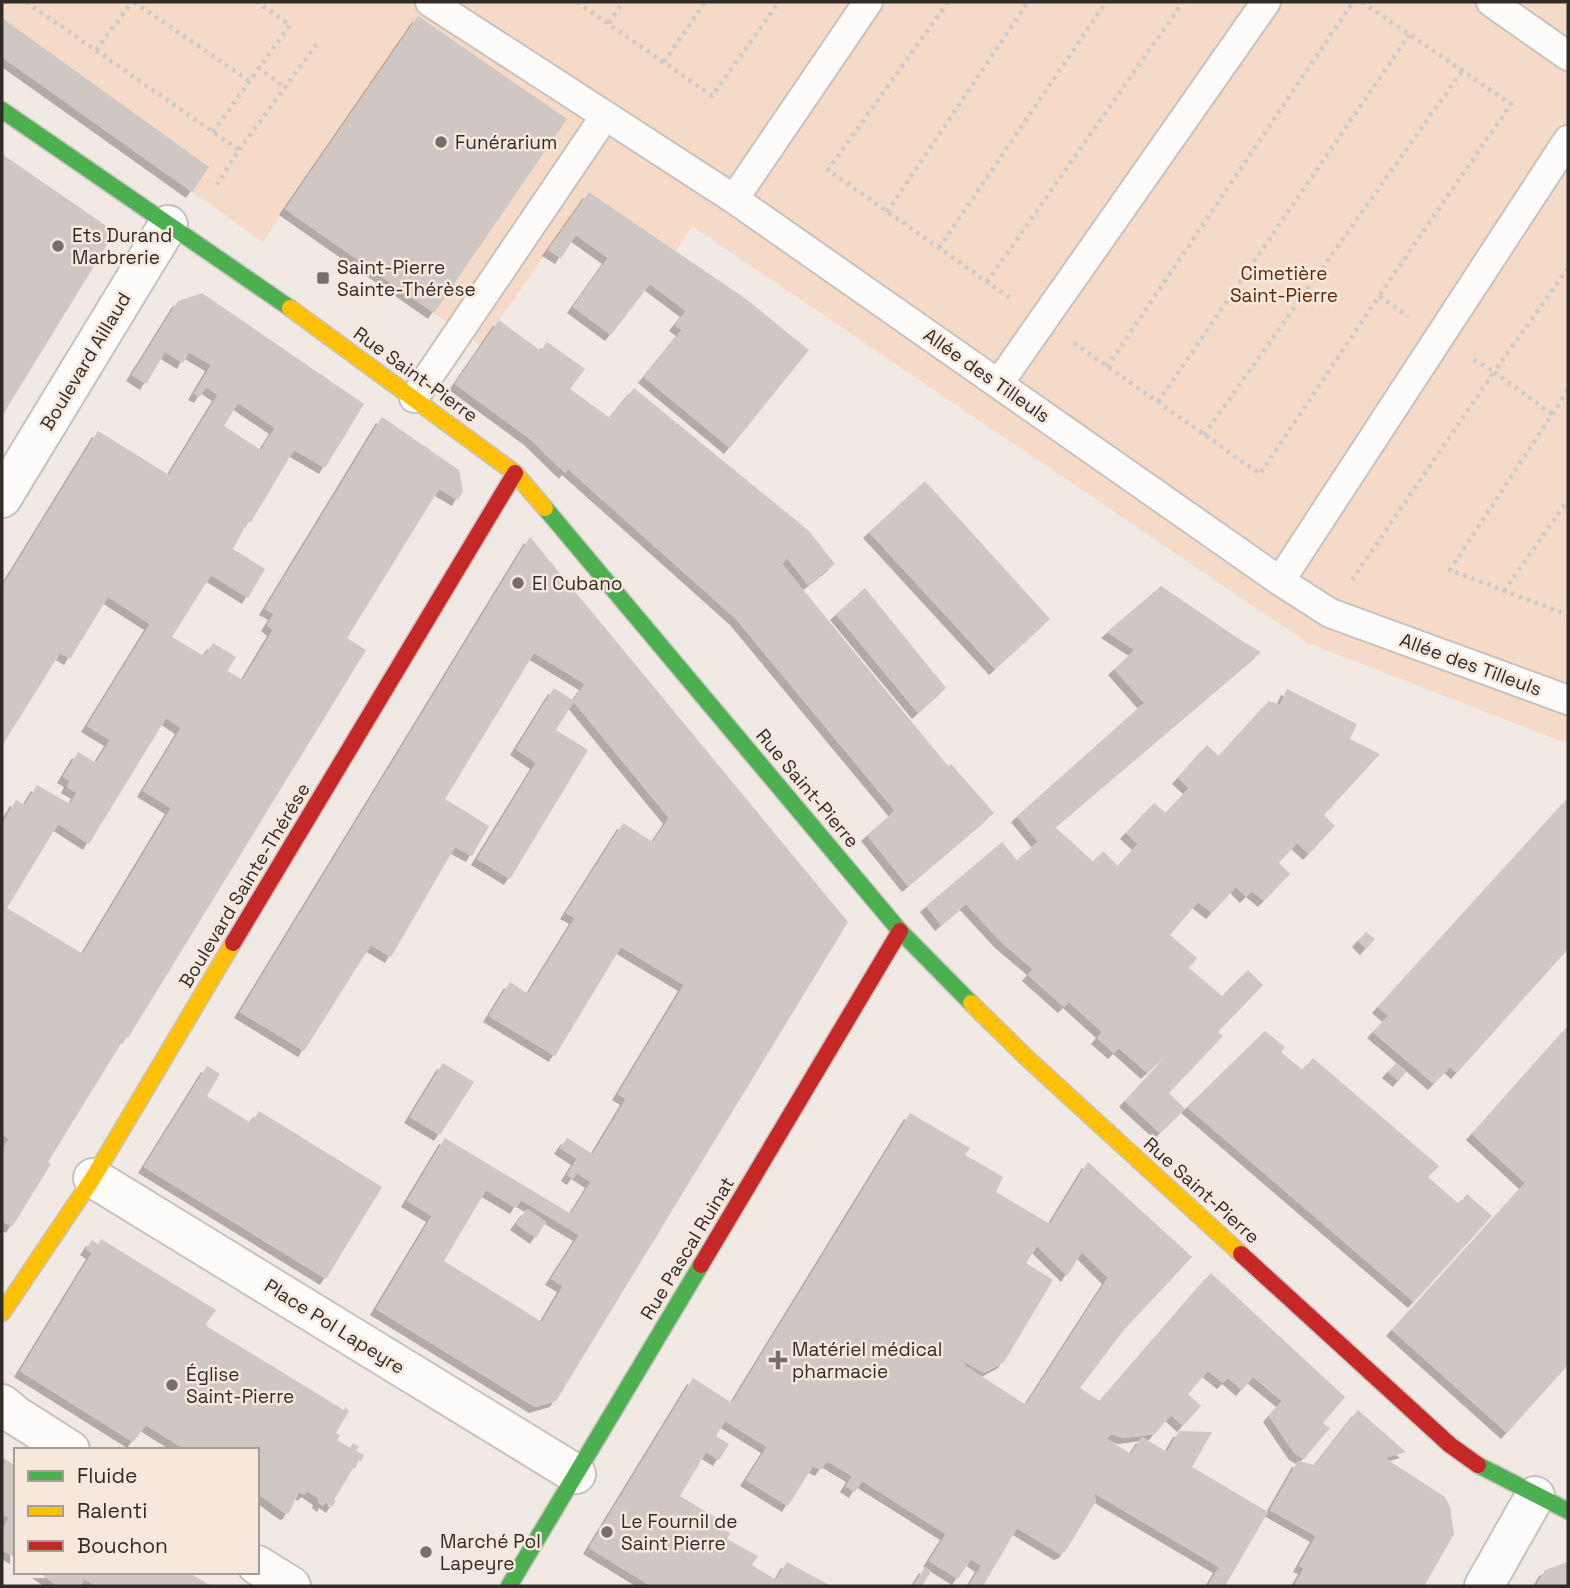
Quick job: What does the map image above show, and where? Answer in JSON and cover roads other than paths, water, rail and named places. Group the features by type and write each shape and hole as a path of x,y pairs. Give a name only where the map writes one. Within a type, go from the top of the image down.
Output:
{"main road":[{"name":"Rue Saint-Pierre","path":"2,110 296,312 515,473 900,931 979,1013 1450,1445 1486,1470 1552,1503"},
{"name":"Boulevard Sainte-Thérése","path":"2,1314 93,1178 515,473"},
{"name":"Rue Pascal Ruinat","path":"521,1582 576,1474 900,931"}],"street":[{"name":"Boulevard Aillaud","path":"2,498 168,225"},
{"name":"Place Pol Lapeyre","path":"93,1178 576,1474"},
{"path":"2,1404 67,1448"},
{"path":"1484,1586 1552,1503"},
{"path":"259,1566 291,1586"}],"lane":[{"name":"Allée des Tilleuls","path":"430,2 734,199 1280,581 1330,613 1568,700"},
{"path":"734,199 867,2"},
{"path":"999,383 1266,2"},
{"path":"1491,2 1568,56"},
{"path":"414,398 605,116"},
{"path":"1280,581 1568,140"}],"place":[{"name":"Funérarium","path":"441,142"},
{"name":"Ets Durand Marbrerie","path":"58,246"},
{"name":"Saint-Pierre Sainte-Thérèse","path":"323,278"},
{"name":"El Cubano","path":"518,583"},
{"name":"Matériel médical pharmacie","path":"778,1360"},
{"name":"Église Saint-Pierre","path":"172,1385"},
{"name":"Le Fournil de Saint Pierre","path":"607,1532"},
{"name":"Marché Pol Lapeyre","path":"426,1552"}],"park label":[{"name":"Cimetière Saint-Pierre","path":"1284,284"}]}
